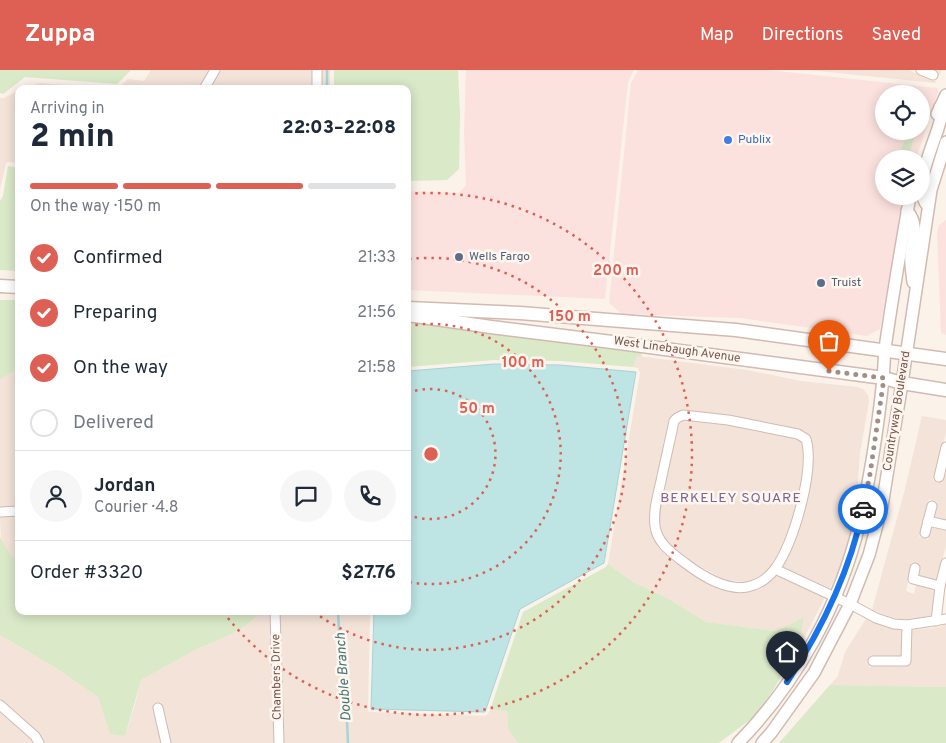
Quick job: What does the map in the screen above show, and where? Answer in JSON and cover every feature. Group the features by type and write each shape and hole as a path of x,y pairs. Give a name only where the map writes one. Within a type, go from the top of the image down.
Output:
{"main road":[{"path":"0,286 15,287"},
{"name":"West Linebaugh Avenue","path":"411,308 520,313 736,330 946,359"},
{"name":"West Linebaugh Avenue","path":"411,315 884,378 946,390"},
{"path":"612,342 614,321"}],"street":[{"path":"206,85 215,70"},
{"path":"317,70 317,85"},
{"path":"921,70 933,75"},
{"path":"925,150 944,101"},
{"path":"928,206 922,192 922,180 942,116 944,101"},
{"name":"Countryway Boulevard","path":"762,743 814,674 850,604 869,555 878,522 902,383 928,206 933,182 946,142"},
{"name":"Countryway Boulevard","path":"738,743 758,722 799,665 835,596 860,522 870,474 884,378 885,351 908,205"},
{"path":"907,212 913,218 914,224 911,261 915,294"},
{"path":"683,416 728,420 798,434 806,439 809,448 805,483 798,517 775,569 756,584 746,587 724,585 689,566 662,544 655,527 655,509 674,421 677,418 683,416"},
{"path":"939,477 946,447"},
{"path":"925,534 932,506"},
{"path":"0,512 15,511"},
{"path":"928,521 946,524"},
{"path":"936,622 940,586 946,563"},
{"path":"915,568 912,583 940,586"},
{"path":"775,569 835,596 876,618 894,624 907,625 946,619"},
{"name":"Chambers Drive","path":"275,615 279,743"},
{"path":"873,662 906,661 907,625"},
{"path":"0,705 35,736 39,743"},
{"path":"158,708 166,743"},
{"path":"758,722 771,733"}],"shaded area":[{"path":"151,70 330,70 330,85 121,85 128,79 144,81"},
{"path":"466,70 634,70 628,82 605,299 411,290 411,191 459,193 466,185 464,132"},
{"path":"638,70 768,70 909,85 875,85 875,140 922,140 919,150 875,150 875,205 901,205 880,329 867,336 740,318 622,314 609,303 631,83"},
{"path":"809,70 908,70 935,81 938,72 934,70 942,70 935,83"},
{"path":"40,83 65,85 34,85"},
{"path":"930,87 937,88 938,92 930,116"},
{"path":"15,92 15,163 6,163 0,189 0,98"},
{"path":"946,220 946,335 941,333 937,233 939,225"},
{"path":"637,356 747,370 801,381 857,387 863,389 868,395 869,401 860,453 855,519 842,565 830,588 781,566 789,553 802,519 810,484 813,448 808,434 799,429 728,415 683,410 675,413 669,420 651,508 651,529 658,547 686,570 723,590 747,592 768,583 776,575 825,597 798,650 804,617 776,631 706,622 669,599 633,582 608,564 640,373 638,368 633,367"},
{"path":"15,372 15,506 0,507 0,379"},
{"path":"922,416 946,420 946,433 933,480 942,483 946,466 946,519 934,517 937,502 929,499 919,537 928,540 931,527 946,530 946,545 937,580 918,575 920,565 912,562 906,591 914,594 916,585 935,590 932,617 907,620 872,610 905,489"},
{"path":"683,421 727,425 797,439 802,442 804,448 801,482 794,516 771,566 754,579 746,582 725,580 691,561 666,541 659,526 660,510 678,424"},
{"path":"15,516 15,557 12,557 1,540 0,517"},
{"path":"258,615 271,615 274,743 171,743 161,702 153,705 161,743 44,743 38,732 0,699 0,635 56,668 98,697 110,733 125,736 141,680 197,649 230,635 247,625"},
{"path":"280,615 370,615 369,712 485,716 490,710 507,711 508,729 518,743 283,743"},
{"path":"866,619 903,630 902,656 869,656 869,667 906,666 911,661 912,630 939,627 946,624 946,687 830,685 838,676 845,652"},
{"path":"0,712 32,739 34,743 0,743"}],"green space":[{"path":"0,70 131,70 117,84 25,77 3,94 0,93"},
{"path":"334,70 458,70 460,115 459,169 447,180 411,181 411,85 334,85"},
{"path":"905,140 914,140 910,150 901,150"},
{"path":"8,166 15,167 15,271 0,270 0,201 3,196"},
{"path":"0,300 15,300 15,372 0,379"},
{"path":"411,321 641,353 642,357 637,356 633,367 561,361 494,360 411,367"},
{"path":"0,537 12,557 15,557 15,615 258,615 247,625 230,635 197,649 141,680 125,736 110,734 98,697 56,668 0,635"},
{"path":"608,564 633,582 669,599 706,622 776,631 804,617 798,650 755,716 719,743 518,743 508,729 507,711 490,710 523,612 606,567"},
{"path":"830,685 946,687 946,743 779,743"}],"water":[{"path":"494,364 560,365 636,372 604,563 520,609 485,712 371,709 374,615 411,615 411,371"}],"waterway":[{"name":"Double Branch","path":"327,70 327,85"},
{"name":"Double Branch","path":"338,615 339,631 344,653 348,743"}],"way so far":[{"path":"829,371 884,378 863,509"}],"place":[{"name":"Publix","path":"728,140"},
{"name":"Wells Fargo","path":"459,257"},
{"name":"Truist","path":"821,283"}],"district":[{"name":"BERKELEY SQUARE","path":"731,498"}],"route":[{"path":"787,682 818,631 835,596 852,551 863,509"}]}
